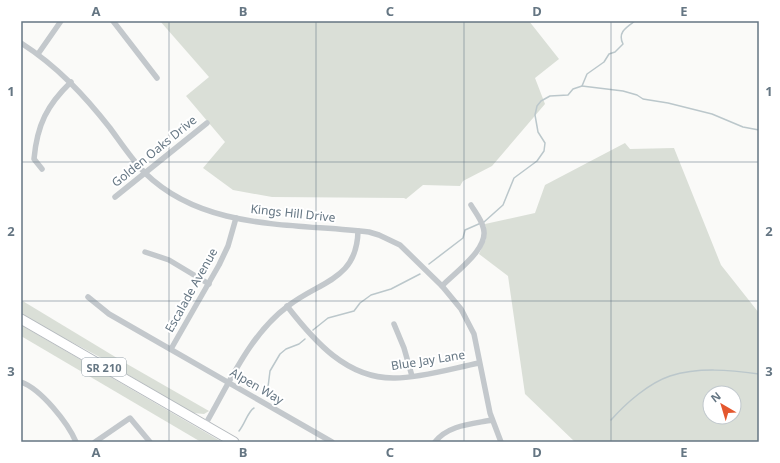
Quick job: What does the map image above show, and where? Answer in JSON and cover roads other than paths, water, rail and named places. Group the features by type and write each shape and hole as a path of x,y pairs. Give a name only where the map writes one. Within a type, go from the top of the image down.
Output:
{"main road":[{"name":"SR 210","path":"21,319 234,442"}],"street":[{"path":"38,54 61,21"},
{"path":"113,21 157,78"},
{"name":"Kings Hill Drive","path":"21,43 38,54 71,82 145,173 168,192 183,200 236,218 284,225 358,230 379,235 400,246 442,286 457,303 468,321 474,334 492,420 501,442"},
{"path":"42,169 34,159 43,118 52,101 71,82"},
{"name":"Golden Oaks Drive","path":"115,197 207,123"},
{"path":"442,286 474,254 483,237 484,227 471,205"},
{"name":"Escalade Avenue","path":"171,349 209,284 228,246 236,218"},
{"path":"205,425 256,339 288,306 330,281 347,268 356,249 358,230"},
{"path":"145,252 169,260 209,284"},
{"name":"Alpen Way","path":"88,297 109,314 332,442"},
{"name":"Blue Jay Lane","path":"288,306 315,341 350,367 364,373 379,377 396,378 480,363"},
{"path":"394,324 404,348 412,376"},
{"path":"21,382 32,387 42,397 69,429 76,442"},
{"path":"95,442 130,418 150,442"},
{"path":"435,442 440,436 451,429 492,420"}],"waterway":[{"path":"484,222 503,205 514,178 537,161 544,151 545,143 538,132 535,115 537,106 541,101 550,96 568,95 573,89 582,86 587,74 604,62 609,54 615,52 623,44 621,40 622,33 635,21"},
{"path":"582,86 623,91 637,95 643,99 668,103 712,114 743,127 759,130"},
{"path":"429,264 463,238 465,230 481,223"},
{"path":"313,330 328,318 354,311 360,303 371,295 391,289 420,274"},
{"path":"265,395 268,387 270,371 280,354 286,349 299,344 305,339"},
{"path":"611,420 638,394 654,383 670,376 703,370 737,371 759,374"},
{"path":"239,431 254,408"}]}
